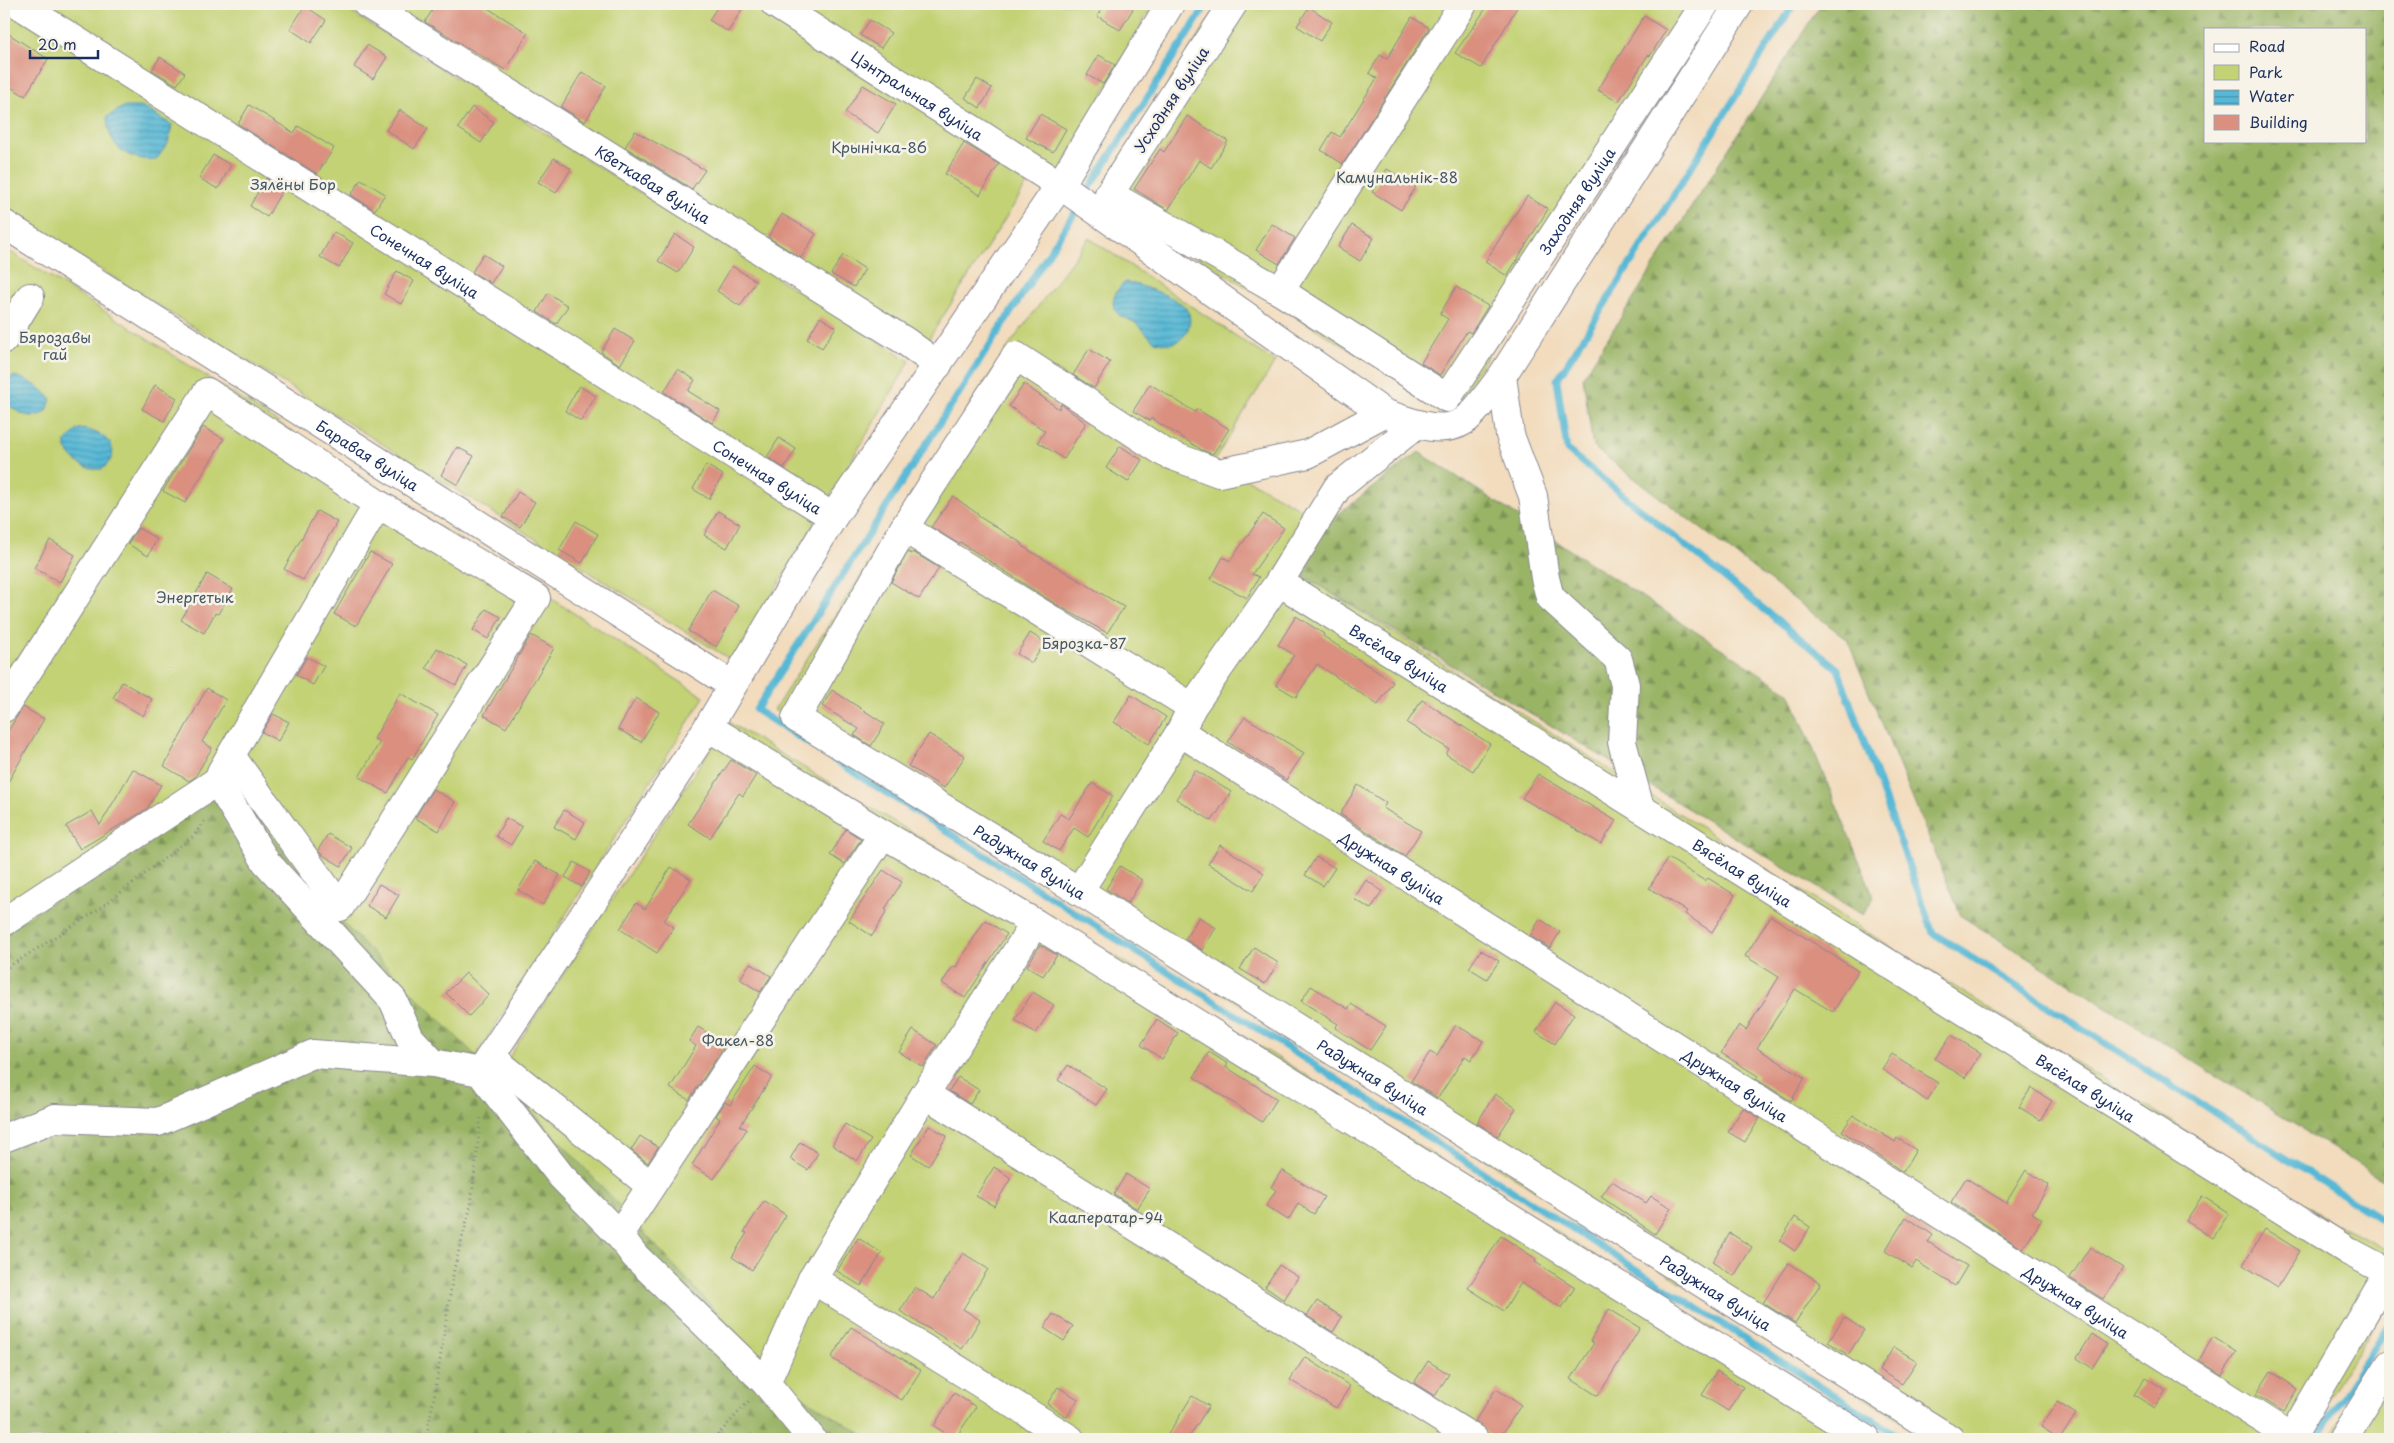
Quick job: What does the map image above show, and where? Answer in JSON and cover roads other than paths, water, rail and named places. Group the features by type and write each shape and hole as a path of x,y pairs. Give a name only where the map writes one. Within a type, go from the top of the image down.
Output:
{"street":[{"name":"Сонечная вуліца","path":"18,4 833,516"},
{"name":"Кветкавая вуліца","path":"367,4 905,341 938,365"},
{"name":"Цэнтральная вуліца","path":"775,4 1060,185 1099,200"},
{"path":"486,1064 708,727 833,516 1060,185 1170,4"},
{"name":"Усходняя вуліца","path":"1099,200 1232,4"},
{"path":"1099,200 1280,291 1463,4"},
{"name":"Заходняя вуліца","path":"1280,291 1447,398 1705,4"},
{"path":"1099,200 1384,413 1417,424 1446,427 1465,421 1502,376 1738,4"},
{"name":"Баравая вуліца","path":"4,224 732,685"},
{"path":"4,340 30,297"},
{"path":"1192,706 904,528 1016,356 1165,453 1219,473 1308,454 1384,413"},
{"path":"1502,376 1510,435 1534,496 1545,578 1550,597 1618,658 1625,684 1622,742 1640,808"},
{"path":"4,708 207,392 378,504 536,598 340,907 231,756"},
{"path":"1080,891 1180,732 1192,706 1279,582 1337,488 1417,424"},
{"path":"4,922 220,787 231,756 378,504"},
{"name":"Радужная вуліца","path":"904,528 796,718 1080,891 1950,1439"},
{"name":"Вясёлая вуліца","path":"1279,582 2348,1251 2389,1270"},
{"path":"708,727 884,834 1035,922 1866,1439"},
{"name":"Дружная вуліца","path":"1180,732 2290,1438"},
{"path":"220,787 266,862 393,1000 410,1038 433,1063"},
{"path":"619,1235 884,834"},
{"path":"766,1383 812,1279 925,1094 1035,922"},
{"path":"4,1138 55,1118 158,1122 313,1054 433,1063 486,1064 651,1186"},
{"path":"486,1064 561,1176 619,1235 636,1256 766,1383 812,1439"},
{"path":"925,1094 1474,1439"},
{"path":"2290,1438 2389,1270"},
{"path":"812,1279 1070,1439"},
{"path":"2343,1439 2390,1364"}],"water":[{"path":"123,107 143,107 172,125 168,143 156,160 136,158 121,150 115,144 108,127 107,117"},
{"path":"1126,282 1167,296 1186,308 1189,313 1190,323 1183,338 1172,344 1154,341 1133,321 1119,315 1115,311 1114,297 1119,288"},
{"path":"14,376 34,384 48,395 51,399 47,411 30,416 14,409 4,400 4,381"},
{"path":"78,429 95,432 108,441 112,448 112,454 109,462 102,469 81,465 66,449 66,441"}],"waterway":[{"path":"1084,197 1207,4"},
{"path":"1794,4 1557,380 1567,450 1838,669 1933,933 2382,1220"},
{"path":"1079,206 756,710 1903,1439"},
{"path":"2316,1439 2390,1323"}],"park label":[{"name":"Крынічка-86","path":"879,146"},
{"name":"Камунальнік-88","path":"1397,176"},
{"name":"Зялёны Бор","path":"293,183"},
{"name":"Бярозавы гай","path":"55,344"},
{"name":"Энергетык","path":"195,596"},
{"name":"Бярозка-87","path":"1084,642"},
{"name":"Факел-88","path":"738,1039"},
{"name":"Кааператар-94","path":"1106,1216"}]}
